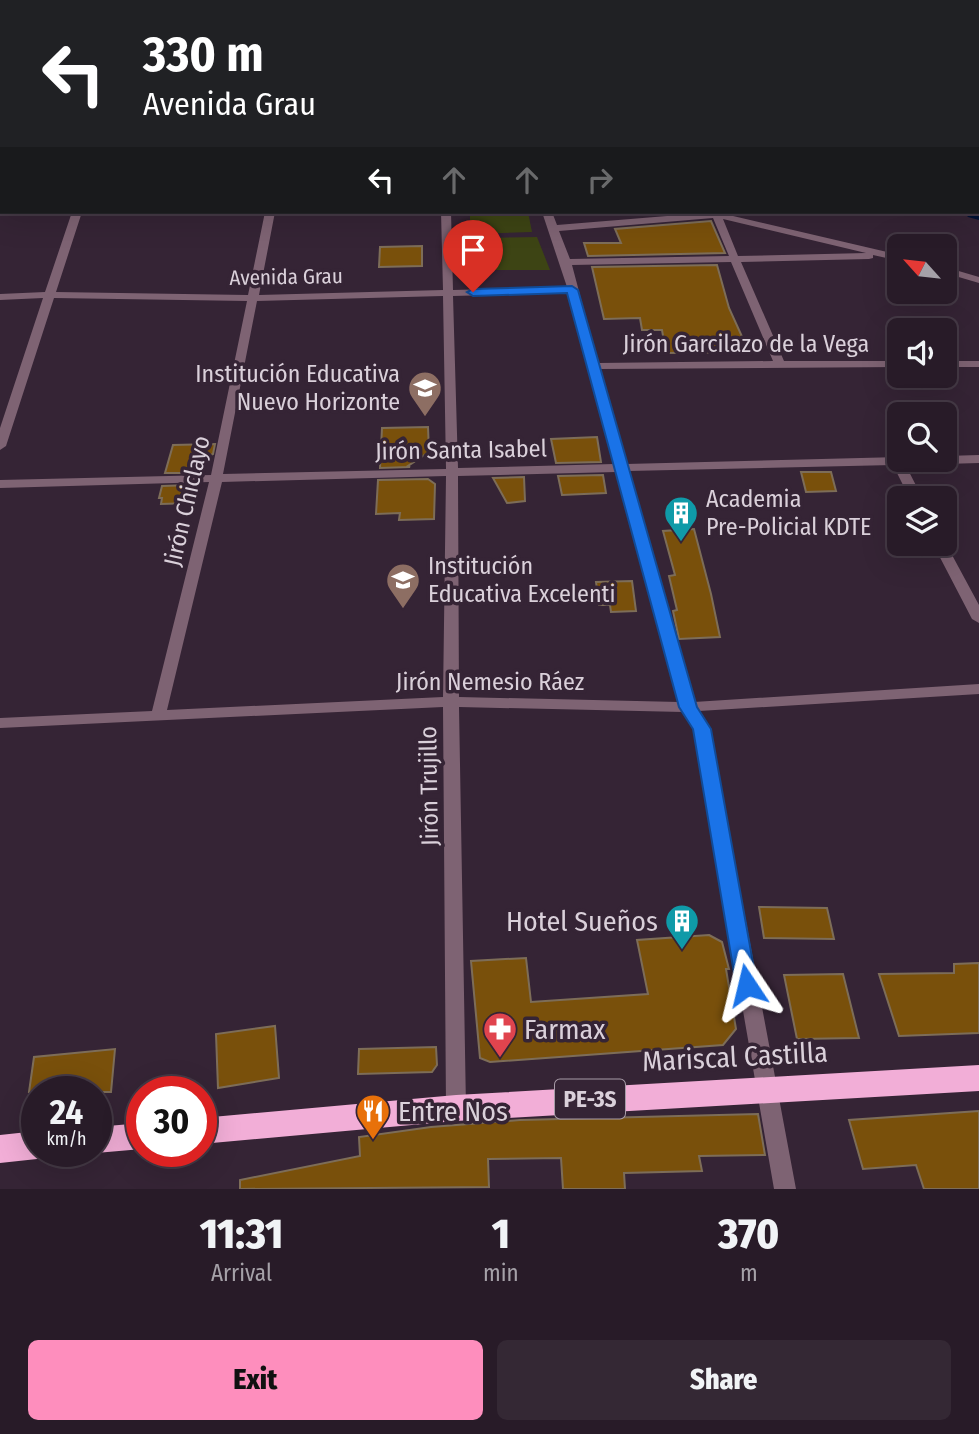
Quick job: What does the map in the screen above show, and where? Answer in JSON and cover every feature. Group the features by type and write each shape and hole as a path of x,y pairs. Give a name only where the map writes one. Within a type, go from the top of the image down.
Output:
{"highway":[{"name":"Mariscal Castilla","path":"217,1130 456,1108 764,1088 979,1078"},
{"path":"0,1149 21,1147"}],"street":[{"path":"0,446 76,214"},
{"name":"Jirón Chiclayo","path":"158,716 216,479 270,214"},
{"name":"Jirón Trujillo","path":"446,214 452,473 451,702 456,1108"},
{"path":"548,214 566,262 688,707 702,729 764,1088 785,1189"},
{"path":"554,228 716,215 887,255"},
{"path":"716,215 780,364"},
{"path":"817,257 826,247 818,238"},
{"path":"566,262 887,257"},
{"path":"957,274 979,280"},
{"name":"Avenida Grau","path":"0,297 48,295 251,298 572,290"},
{"name":"Jirón Garcilazo de la Vega","path":"593,366 887,364"},
{"path":"957,364 979,364"},
{"path":"957,460 979,459"},
{"name":"Jirón Santa Isabel","path":"0,484 887,461"},
{"path":"946,556 979,619"},
{"name":"Jirón Nemesio Ráez","path":"0,723 451,702 688,707 979,689"}],"green space":[{"path":"470,214 528,214 532,232 470,234"},
{"path":"537,237 550,270 471,270 471,238"}],"building":[{"path":"711,221 725,253 588,256 584,243 621,243 615,229"},
{"path":"422,246 422,266 379,267 380,247"},
{"path":"717,265 729,308 749,352 666,353 662,330 642,330 640,318 604,319 592,267"},
{"path":"428,427 429,452 408,466 410,467 380,468 382,428"},
{"path":"597,437 601,462 556,463 551,439"},
{"path":"215,444 213,454 195,462 192,473 165,473 173,445"},
{"path":"801,472 831,472 836,491 806,492"},
{"path":"603,475 606,493 562,495 558,476"},
{"path":"524,477 525,501 507,503 493,478"},
{"path":"428,479 435,484 434,519 399,520 400,513 376,514 378,480"},
{"path":"191,485 195,488 192,503 161,504 162,498 159,498 162,486"},
{"path":"694,529 720,637 679,639 673,611 677,610 669,576 675,575 663,531"},
{"path":"632,581 636,611 611,612 610,605 599,605 596,582"},
{"path":"759,907 827,908 834,939 764,938"},
{"path":"709,935 722,942 729,969 726,969 736,1029 723,1045 490,1062 480,1058 471,961 526,958 531,1002 648,994 637,940"},
{"path":"979,963 979,1033 899,1036 879,974 954,973 954,964"},
{"path":"843,974 859,1038 797,1039 784,975"},
{"path":"275,1026 279,1078 218,1088 216,1034"},
{"path":"436,1047 437,1065 432,1072 358,1074 359,1049"},
{"path":"115,1049 112,1081 112,1076 31,1076 34,1057"},
{"path":"979,1111 979,1189 924,1189 916,1165 863,1169 849,1120"},
{"path":"758,1114 765,1155 699,1156 702,1171 624,1173 625,1189 563,1189 561,1158 488,1159 489,1187 240,1189 240,1180 360,1156 359,1137 431,1127 520,1120"}],"place":[{"name":"Institución Educativa Nuevo Horizonte","path":"425,418"},
{"name":"Academia Pre-Policial KDTE","path":"681,543"},
{"name":"Institución Educativa Excelenti","path":"403,610"},
{"name":"Hotel Sueños","path":"682,951"},
{"name":"Farmax","path":"500,1059"},
{"name":"Entre Nos","path":"373,1141"}],"route":[{"path":"473,292 572,290 688,707 702,729 747,985"}]}
